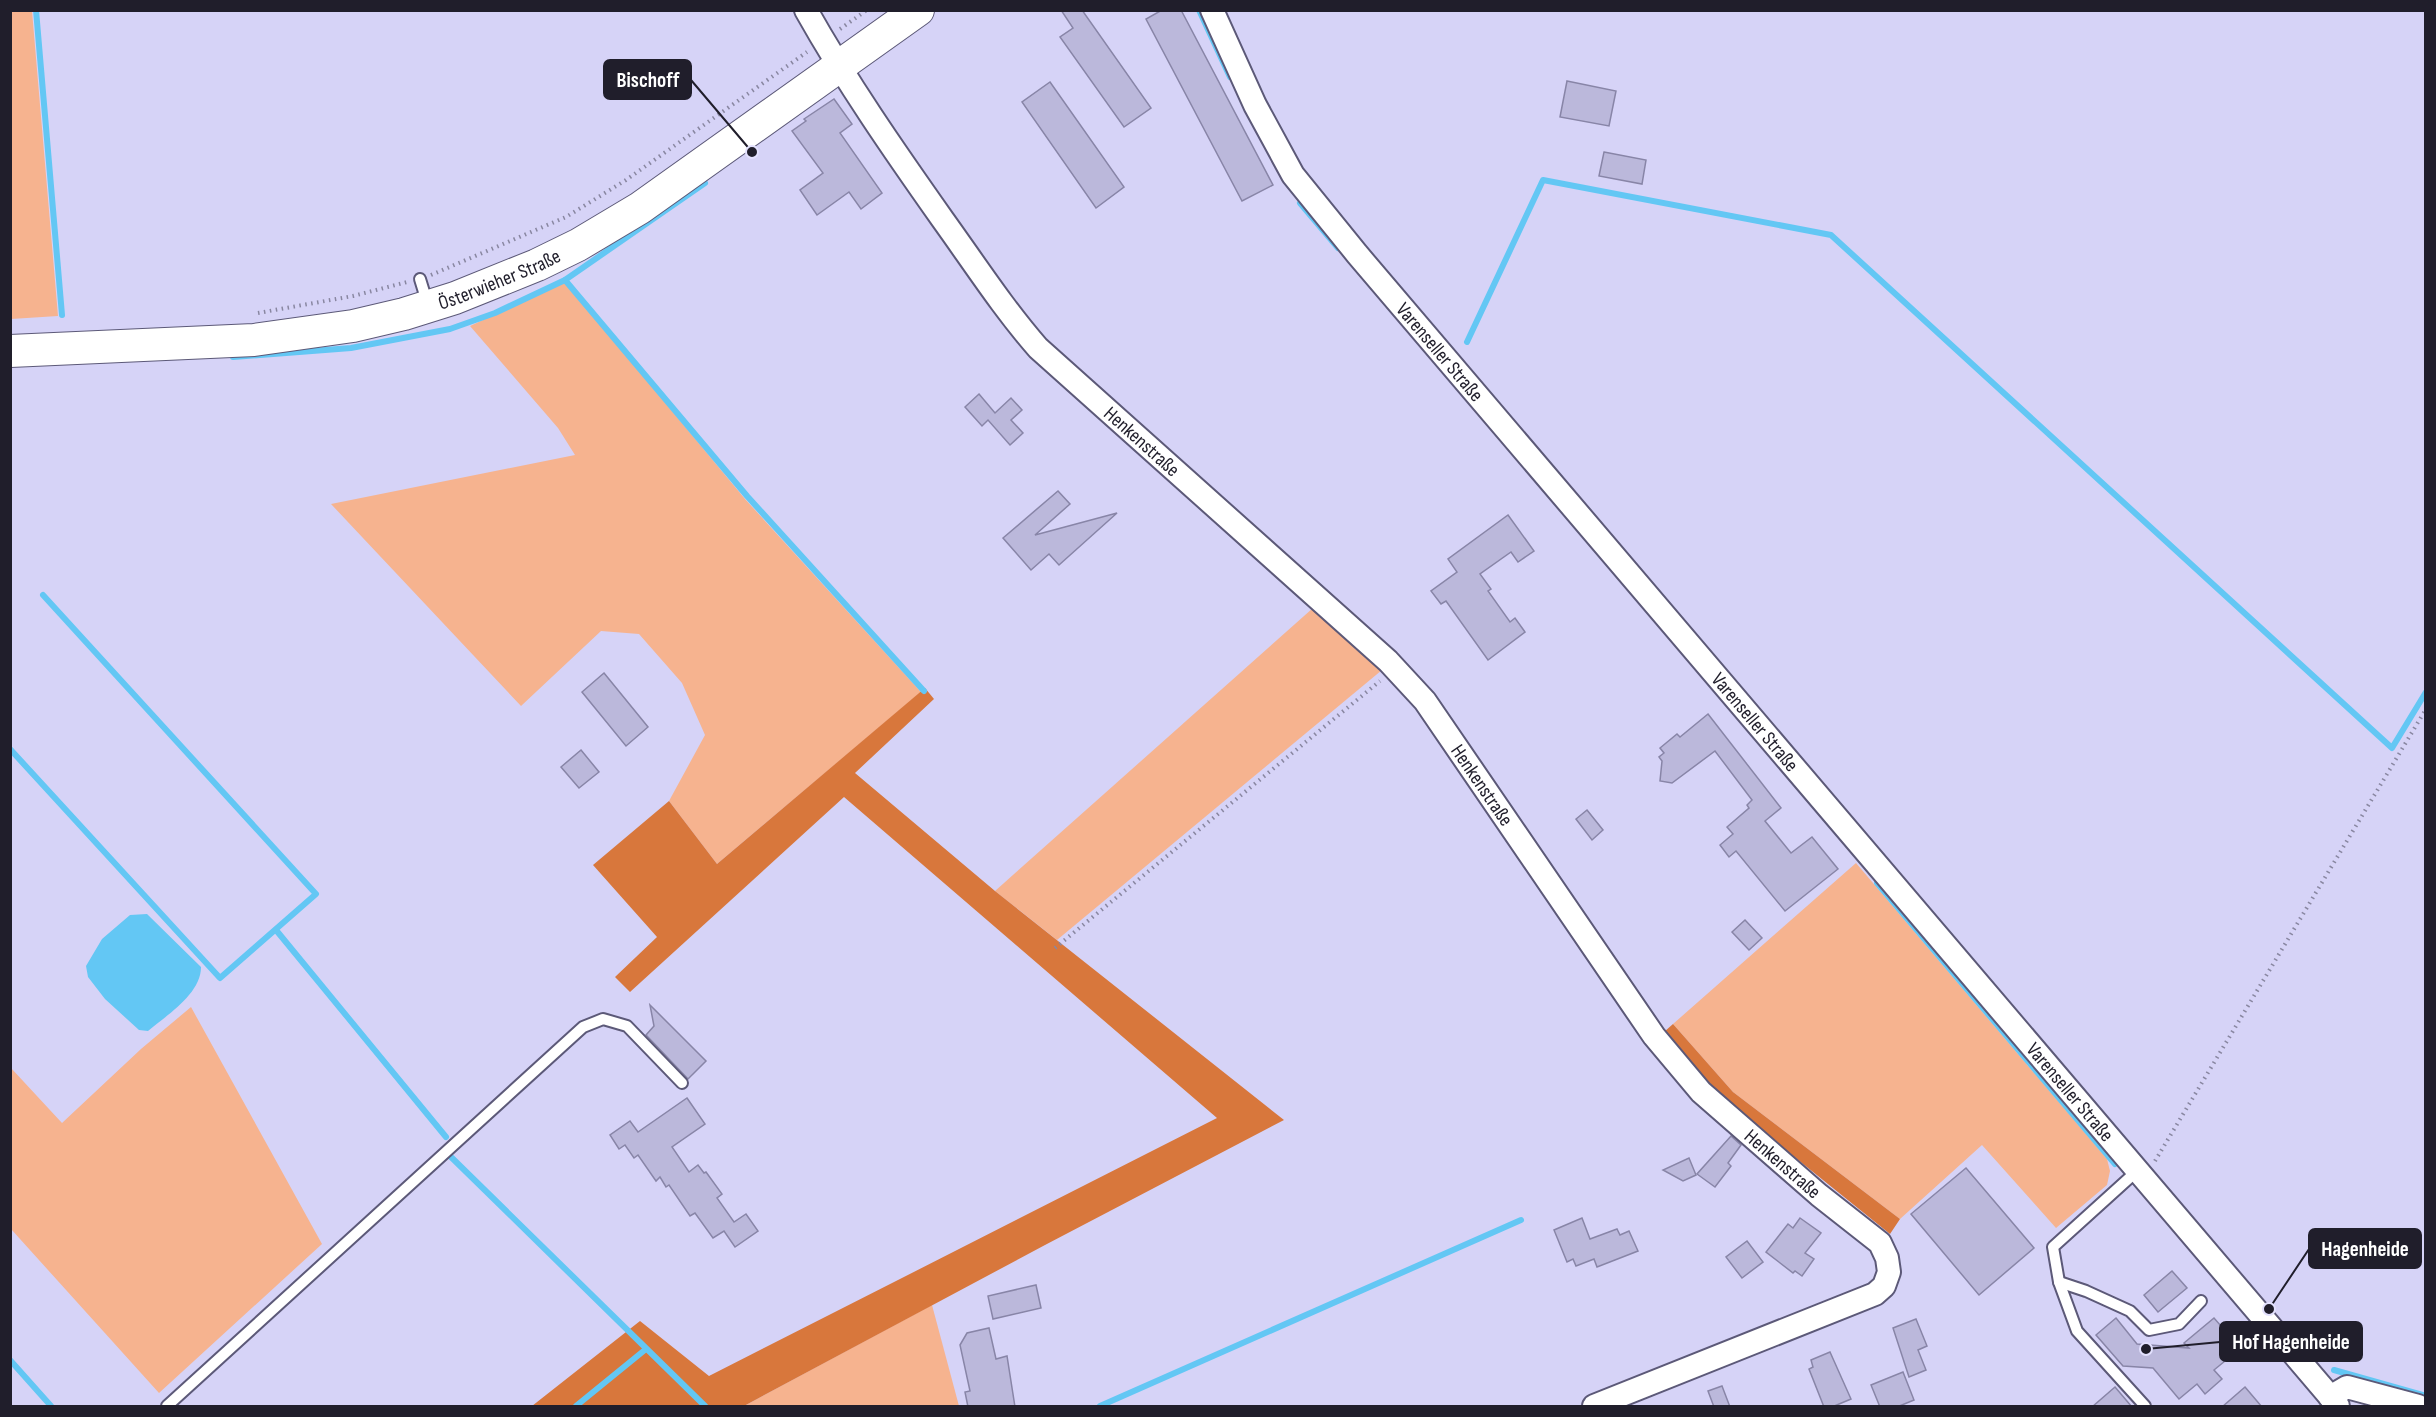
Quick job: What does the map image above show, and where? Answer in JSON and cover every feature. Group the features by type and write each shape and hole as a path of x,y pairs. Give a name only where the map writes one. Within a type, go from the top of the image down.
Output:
{"street":[{"name":"Henkenstraße","path":"806,10 831,54 910,173 1008,312 1038,348 1395,669 1425,701 1654,1036 1701,1092 1810,1188 1880,1243 1887,1258 1889,1272 1884,1286 1875,1294 1594,1407"},
{"name":"Österwieher Straße","path":"10,351 254,340 353,326 425,293 537,265 578,245 640,208 831,54 918,10"},
{"name":"Varenseller Straße","path":"1212,10 1255,105 1293,175 1364,263 2334,1402"},
{"path":"2334,1402 2347,1387 2418,1407"}],"lane":[{"path":"167,1407 583,1027 603,1019 627,1026 682,1083"},
{"path":"2141,1175 2053,1247 2059,1282 2077,1331 2145,1407"},
{"path":"2059,1282 2086,1291 2130,1311 2149,1330 2179,1323 2200,1301"}],"path":[{"path":"252,316 265,310 353,296 425,293 450,268 566,218 831,54 867,10"},
{"path":"1055,948 1395,669"},
{"path":"2141,1175 2426,709"}],"shaded area":[{"path":"11,10 32,11 58,316 11,319"},
{"path":"565,282 745,499 921,692 717,864 669,801 705,735 682,683 639,634 601,631 521,706 331,504 575,455 558,428 470,326"},
{"path":"1313,608 1382,670 1057,940 995,891"},
{"path":"925,688 934,699 855,773 995,891 1284,1120 744,1406 532,1406 640,1321 709,1376 1217,1118 844,797 630,992 615,977 657,937 593,865 669,801 717,864"},
{"path":"1856,863 2107,1159 2110,1171 2107,1185 2056,1228 1982,1145 1900,1219 1733,1092 1673,1024"},
{"path":"191,1007 322,1244 159,1393 11,1229 11,1068 62,1123 141,1049"},
{"path":"1673,1024 1733,1092 1900,1219 1890,1234 1725,1101 1664,1032"},
{"path":"932,1305 959,1406 744,1406"}],"water":[{"path":"147,914 201,967 200,977 189,995 148,1031 139,1030 105,999 88,977 86,966 102,939 130,915"}],"building":[{"path":"1061,10 1082,10 1151,108 1124,127 1060,37 1073,28"},
{"path":"1162,10 1181,10 1273,185 1242,201 1146,19"},
{"path":"1567,81 1616,91 1609,126 1560,117"},
{"path":"1050,82 1124,187 1096,208 1022,102"},
{"path":"834,99 852,124 840,133 882,193 861,209 849,192 817,215 800,190 823,173 792,131 806,121 804,119"},
{"path":"1604,152 1646,160 1642,184 1599,176"},
{"path":"979,394 995,413 1011,398 1022,410 1011,420 1023,433 1010,445 988,420 982,426 965,407"},
{"path":"1058,491 1070,504 1035,535 1117,513 1059,565 1049,554 1031,570 1003,538"},
{"path":"1508,515 1534,551 1518,562 1511,552 1480,574 1491,589 1488,591 1510,622 1515,618 1525,632 1488,660 1446,601 1441,604 1431,591 1457,572 1448,559"},
{"path":"604,673 648,727 626,746 582,692"},
{"path":"1708,714 1781,808 1765,821 1791,853 1812,837 1838,869 1785,911 1736,851 1729,857 1720,845 1733,834 1727,827 1749,808 1747,805 1752,800 1715,751 1672,783 1660,781 1662,761 1659,757 1664,753 1660,748 1677,734 1680,737"},
{"path":"581,750 599,772 579,788 561,767"},
{"path":"1587,810 1603,830 1592,840 1576,819"},
{"path":"1745,920 1762,938 1749,950 1732,932"},
{"path":"650,1005 706,1061 688,1079 646,1035 654,1026"},
{"path":"687,1098 705,1124 672,1147 689,1172 698,1165 704,1173 706,1172 722,1194 717,1198 734,1222 746,1214 758,1231 735,1247 724,1231 713,1238 695,1213 690,1216 669,1185 666,1187 660,1177 656,1181 638,1155 634,1158 625,1145 619,1149 610,1135 630,1121 638,1132"},
{"path":"1731,1136 1741,1145 1728,1163 1731,1166 1715,1187 1697,1174"},
{"path":"1689,1158 1696,1175 1683,1181 1663,1170"},
{"path":"1966,1168 2034,1248 1979,1295 1911,1214"},
{"path":"1582,1218 1590,1239 1617,1229 1620,1235 1629,1231 1638,1251 1597,1267 1594,1259 1576,1266 1573,1259 1567,1262 1554,1230"},
{"path":"1800,1218 1821,1233 1805,1253 1814,1259 1802,1276 1795,1271 1793,1273 1766,1252 1788,1224 1793,1228"},
{"path":"1747,1241 1763,1262 1742,1278 1726,1257"},
{"path":"2172,1271 2187,1288 2158,1312 2144,1295"},
{"path":"1036,1285 1041,1308 993,1319 988,1296"},
{"path":"2116,1318 2137,1344 2189,1348 2184,1343 2214,1318 2228,1334 2234,1328 2247,1343 2214,1370 2222,1379 2205,1394 2197,1384 2179,1399 2153,1368 2123,1366 2096,1335"},
{"path":"1916,1319 1927,1346 1918,1350 1926,1370 1909,1377 1893,1328"},
{"path":"989,1328 996,1359 1007,1356 1015,1407 968,1407 965,1392 970,1391 960,1345 967,1333"},
{"path":"1830,1352 1851,1399 1832,1407 1824,1407 1809,1369 1813,1367 1811,1360"},
{"path":"1903,1372 1914,1400 1897,1407 1880,1407 1871,1385"},
{"path":"1722,1386 1730,1407 1714,1407 1708,1391"},
{"path":"2115,1387 2132,1407 2092,1407"},
{"path":"2245,1387 2262,1407 2222,1407"}],"waterway":[{"path":"36,10 62,315"},
{"path":"1199,10 1230,77"},
{"path":"1467,342 1543,180 1831,235 2392,748 2426,692"},
{"path":"233,357 351,348 450,329 495,313 565,280 705,183"},
{"path":"1300,203 1338,248"},
{"path":"565,280 747,496 924,691"},
{"path":"10,749 220,978 316,894 43,595"},
{"path":"1877,883 2115,1164"},
{"path":"276,930 446,1137"},
{"path":"450,1156 705,1406"},
{"path":"1100,1406 1521,1220"},
{"path":"576,1406 646,1349"},
{"path":"10,1360 51,1406"},
{"path":"2334,1370 2426,1396"}],"place":[{"name":"Bischoff","path":"752,152"},
{"name":"Hagenheide","path":"2269,1309"},
{"name":"Hof Hagenheide","path":"2146,1349"}]}
